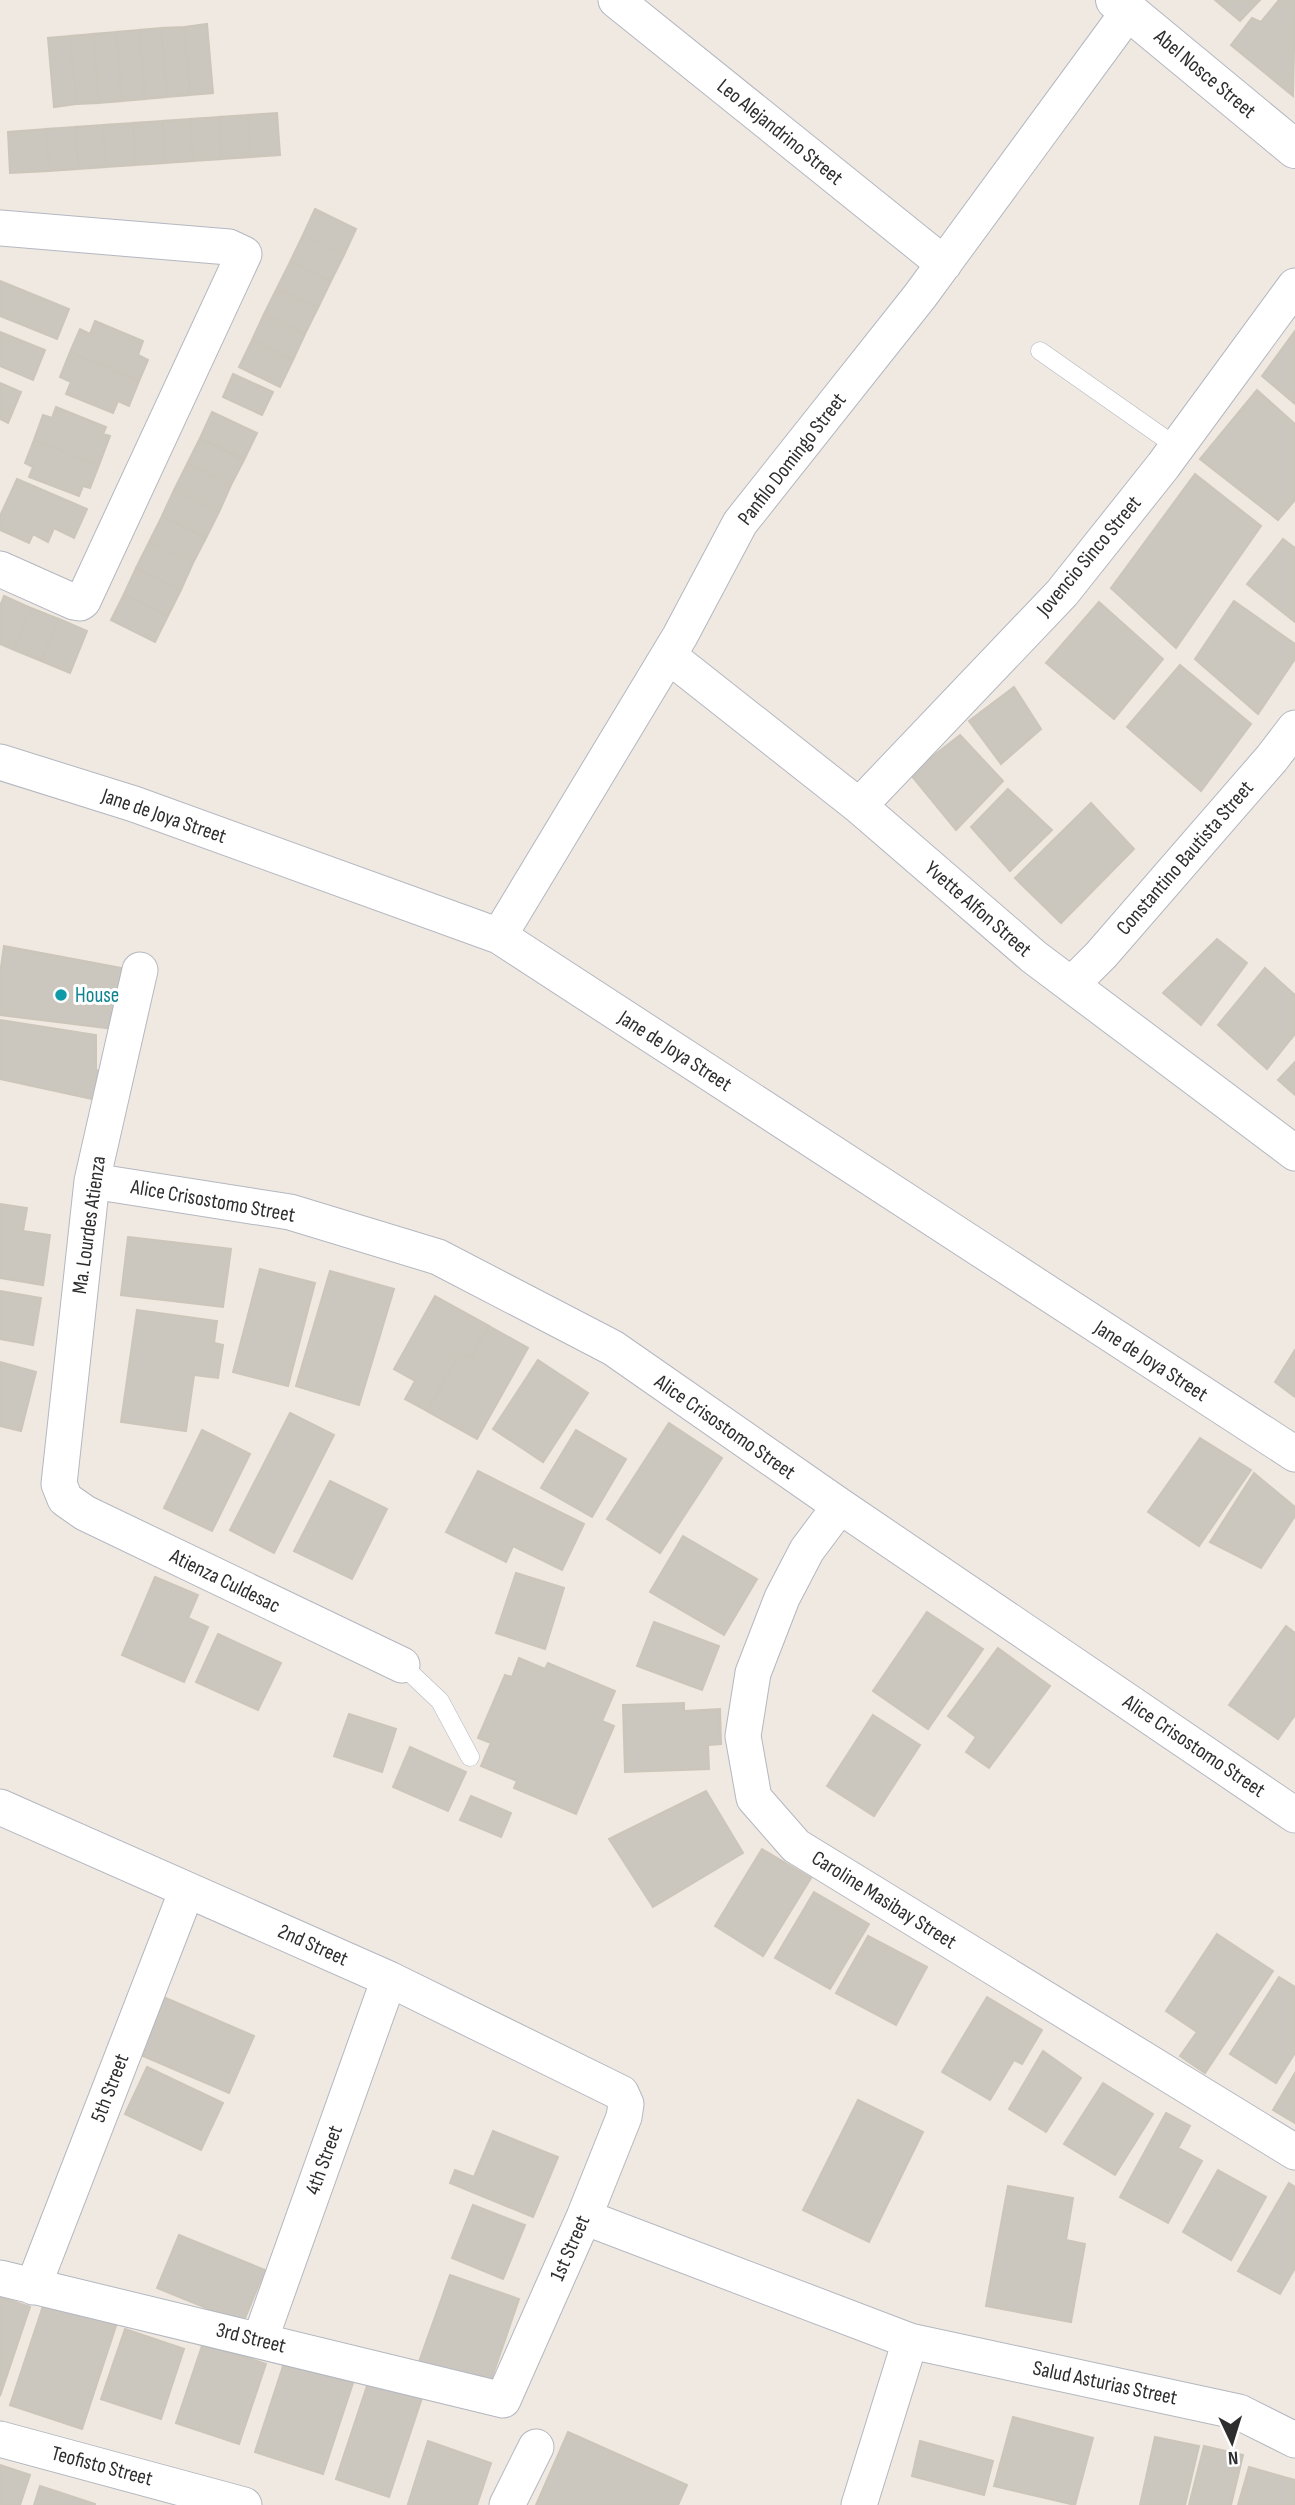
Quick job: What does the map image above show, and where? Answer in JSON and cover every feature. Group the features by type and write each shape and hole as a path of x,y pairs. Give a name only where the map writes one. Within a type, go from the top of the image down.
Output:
{"street":[{"name":"Leo Alejandrino Street","path":"616,0 944,264"},
{"name":"Panfilo Domingo Street","path":"499,936 669,656 740,523 944,264 1122,5"},
{"name":"Abel Nosce Street","path":"1122,5 1295,149"},
{"path":"0,228 229,247 244,254 83,601 74,602 0,569"},
{"name":"Jovencio Sinco Street","path":"859,806 1062,593 1177,447 1295,286"},
{"name":"Yvette Alfon Street","path":"669,656 859,806 1034,957 1295,1153"},
{"name":"Constantino Bautista Street","path":"1071,985 1284,768 1295,727"},
{"name":"Jane de Joya Street","path":"0,762 134,804 499,936 1295,1454"},
{"name":"Ma. Lourdes Atienza","path":"59,1484 92,1181 140,970"},
{"name":"Alice Crisostomo Street","path":"92,1181 290,1212 438,1257 613,1349 839,1506 1295,1815"},
{"name":"Atienza Culdesac","path":"59,1484 65,1499 85,1513 401,1665"},
{"name":"Caroline Masibay Street","path":"839,1506 807,1550 782,1598 754,1672 743,1736 754,1798 796,1846 1295,2152"},
{"name":"2nd Street","path":"0,1807 389,1979 621,2094"},
{"name":"5th Street","path":"33,2287 187,1890"},
{"name":"4th Street","path":"260,2340 389,1979"},
{"name":"1st Street","path":"503,2400 584,2217 624,2117 626,2104 621,2094"},
{"name":"Salud Asturias Street","path":"584,2217 910,2341 1239,2412 1295,2440"},
{"name":"3rd Street","path":"0,2278 503,2400"},
{"path":"859,2505 910,2341"},
{"name":"Teofisto Street","path":"0,2439 244,2505"},
{"path":"507,2505 536,2447"}],"lane":[{"path":"1040,351 1177,447"},
{"path":"401,1665 440,1701 470,1758"}],"building":[{"path":"1215,0 1260,0 1240,21"},
{"path":"1279,0 1295,0 1293,96 1231,45 1252,18 1261,22"},
{"path":"207,24 213,93 190,95 184,27"},
{"path":"184,27 190,95 167,97 161,28"},
{"path":"161,28 167,97 145,99 139,30"},
{"path":"139,30 145,99 122,101 116,32"},
{"path":"116,32 122,101 99,103 93,34"},
{"path":"93,34 99,103 77,104 70,36"},
{"path":"70,36 77,104 54,107 48,38"},
{"path":"277,113 280,155 251,157 248,115"},
{"path":"248,115 251,157 222,159 219,117"},
{"path":"219,117 222,159 193,161 190,119"},
{"path":"190,119 193,161 165,163 162,121"},
{"path":"162,121 165,163 135,165 133,123"},
{"path":"133,123 135,165 106,167 103,125"},
{"path":"103,125 106,167 78,169 75,127"},
{"path":"75,127 78,169 49,171 46,129"},
{"path":"46,129 49,171 10,173 8,132"},
{"path":"315,209 356,229 344,255 303,235"},
{"path":"303,235 344,255 331,281 290,262"},
{"path":"290,262 331,281 318,308 277,288"},
{"path":"0,281 69,309 57,339 0,316"},
{"path":"277,288 318,308 305,334 264,314"},
{"path":"264,314 305,334 293,360 252,340"},
{"path":"95,321 143,341 138,355 148,360 139,381 70,352 80,329 90,334"},
{"path":"1295,331 1295,404 1262,376"},
{"path":"0,332 45,350 33,380 0,366"},
{"path":"252,340 293,360 280,387 239,367"},
{"path":"70,352 139,381 129,406 118,401 113,413 66,394 71,382 60,377"},
{"path":"233,374 273,392 262,415 223,397"},
{"path":"0,383 21,392 8,423 0,419"},
{"path":"1257,390 1295,424 1295,500 1278,520 1200,459"},
{"path":"56,407 106,427 103,434 110,436 99,465 34,440 43,415 52,418"},
{"path":"212,412 257,433 244,460 200,438"},
{"path":"200,438 244,460 231,485 187,464"},
{"path":"34,440 99,465 90,488 83,486 79,496 29,477 33,467 25,463"},
{"path":"187,464 231,485 219,512 174,490"},
{"path":"1195,474 1261,526 1176,648 1111,588"},
{"path":"17,479 87,509 74,538 54,528 48,542 33,534 29,543 0,530 0,516"},
{"path":"174,490 219,512 206,538 162,516"},
{"path":"162,516 206,538 193,563 149,542"},
{"path":"1283,539 1295,548 1295,622 1247,584"},
{"path":"149,542 193,563 181,590 136,568"},
{"path":"136,568 181,590 168,616 124,594"},
{"path":"124,594 168,616 155,642 111,620"},
{"path":"4,596 31,608 14,650 0,644 0,606"},
{"path":"1234,601 1295,644 1295,659 1258,714 1195,659"},
{"path":"1099,602 1163,659 1114,719 1046,663"},
{"path":"31,608 59,619 41,661 14,650"},
{"path":"59,619 87,631 70,673 41,661"},
{"path":"1180,665 1251,724 1201,791 1127,727"},
{"path":"1014,687 1041,729 1001,764 969,721"},
{"path":"960,735 1003,781 956,830 910,774"},
{"path":"1008,789 1052,830 1010,871 971,827"},
{"path":"1091,803 1134,849 1061,923 1015,878"},
{"path":"1217,939 1247,963 1201,1025 1163,993"},
{"name":"House","path":"4,946 127,969 113,1029 0,1015 0,974"},
{"path":"1265,968 1295,995 1295,1034 1267,1069 1218,1025"},
{"name":"House","path":"0,1020 96,1035 96,1070 111,1075 106,1102 0,1079"},
{"path":"1295,1062 1295,1095 1278,1080"},
{"path":"0,1204 27,1208 23,1231 50,1235 43,1285 0,1278"},
{"path":"128,1237 231,1249 223,1307 121,1295"},
{"path":"260,1269 315,1283 288,1386 233,1372"},
{"path":"330,1271 394,1289 359,1405 296,1386"},
{"path":"0,1291 41,1298 33,1345 0,1339"},
{"path":"435,1296 489,1326 471,1357 460,1352 427,1411 405,1399 415,1381 394,1369"},
{"path":"137,1310 217,1321 214,1343 223,1345 218,1378 194,1375 186,1431 121,1422"},
{"path":"489,1326 528,1348 477,1439 427,1411 460,1352 471,1357"},
{"path":"1295,1350 1295,1397 1275,1382"},
{"path":"538,1360 588,1393 543,1462 493,1429"},
{"path":"0,1362 36,1372 21,1431 0,1426"},
{"path":"290,1413 334,1435 274,1553 230,1530"},
{"path":"669,1423 722,1458 660,1553 607,1519"},
{"path":"202,1430 250,1454 212,1531 164,1508"},
{"path":"576,1430 626,1459 592,1517 541,1488"},
{"path":"1200,1438 1251,1470 1199,1546 1148,1512"},
{"path":"478,1471 584,1524 562,1570 513,1546 506,1562 446,1532"},
{"path":"1254,1473 1295,1507 1295,1516 1261,1568 1210,1542"},
{"path":"330,1481 387,1509 352,1579 294,1551"},
{"path":"683,1536 757,1579 724,1635 650,1592"},
{"path":"516,1573 564,1588 545,1649 496,1633"},
{"path":"155,1577 198,1595 188,1618 208,1627 184,1682 122,1655"},
{"path":"927,1612 983,1649 928,1729 873,1691"},
{"path":"654,1622 719,1646 702,1690 637,1666"},
{"path":"1286,1626 1295,1633 1295,1715 1278,1739 1229,1705"},
{"path":"218,1634 281,1663 258,1710 196,1682"},
{"path":"998,1648 1050,1686 989,1768 966,1752 976,1737 948,1716"},
{"path":"519,1658 545,1669 548,1663 615,1691 602,1721 614,1726 576,1814 514,1788 517,1781 481,1766 491,1743 478,1738 505,1675 512,1677"},
{"path":"684,1703 684,1711 720,1709 721,1744 708,1745 709,1769 625,1772 623,1705"},
{"path":"349,1714 396,1729 382,1772 334,1756"},
{"path":"873,1715 920,1745 874,1816 827,1786"},
{"path":"410,1747 466,1772 448,1811 393,1787"},
{"path":"706,1791 743,1853 653,1907 609,1839"},
{"path":"471,1796 511,1813 501,1837 460,1820"},
{"path":"762,1849 811,1878 763,1956 715,1926"},
{"path":"814,1892 869,1924 830,1989 775,1958"},
{"path":"1217,1934 1273,1971 1205,2073 1180,2056 1197,2032 1166,2011"},
{"path":"868,1936 927,1967 896,2025 836,1993"},
{"path":"1279,1977 1295,1987 1295,2053 1276,2083 1230,2054"},
{"path":"161,1996 254,2036 229,2093 136,2053"},
{"path":"987,1997 1042,2030 1022,2064 1014,2060 990,2100 942,2072"},
{"path":"1043,2051 1081,2078 1046,2132 1009,2109"},
{"path":"147,2067 223,2103 201,2150 125,2114"},
{"path":"1295,2073 1295,2123 1273,2110"},
{"path":"1103,2083 1153,2114 1115,2175 1064,2144"},
{"path":"858,2100 923,2132 869,2242 803,2210"},
{"path":"1166,2113 1190,2126 1178,2148 1202,2161 1168,2223 1120,2197"},
{"path":"493,2131 558,2157 533,2217 450,2183 455,2170 474,2177"},
{"path":"1218,2170 1266,2197 1231,2260 1183,2232"},
{"path":"1289,2183 1295,2187 1295,2268 1280,2294 1238,2271"},
{"path":"1008,2186 1073,2198 1066,2240 1085,2244 1071,2322 986,2306"},
{"path":"473,2205 525,2225 503,2279 452,2258"},
{"path":"179,2235 265,2270 243,2323 157,2288"},
{"path":"450,2275 519,2299 489,2386 419,2362"},
{"path":"0,2297 30,2307 0,2396"},
{"path":"45,2300 117,2323 82,2429 10,2405"},
{"path":"125,2329 184,2349 161,2419 101,2399"},
{"path":"203,2343 266,2364 239,2444 176,2423"},
{"path":"285,2360 353,2383 323,2474 255,2452"},
{"path":"369,2380 422,2398 389,2497 336,2479"},
{"path":"1013,2417 1093,2438 1075,2505 994,2486"},
{"path":"568,2432 687,2485 678,2505 536,2505"},
{"path":"1155,2437 1199,2446 1185,2505 1140,2505"},
{"path":"428,2441 491,2463 477,2505 408,2504"},
{"path":"920,2441 993,2461 984,2495 912,2476"},
{"path":"1204,2446 1243,2455 1231,2505 1189,2505"},
{"path":"0,2465 30,2475 20,2505 0,2505"},
{"path":"1249,2467 1295,2480 1295,2505 1238,2505"},
{"path":"40,2486 95,2504 95,2505 34,2505"}],"place":[{"name":"House","path":"61,995"}]}
